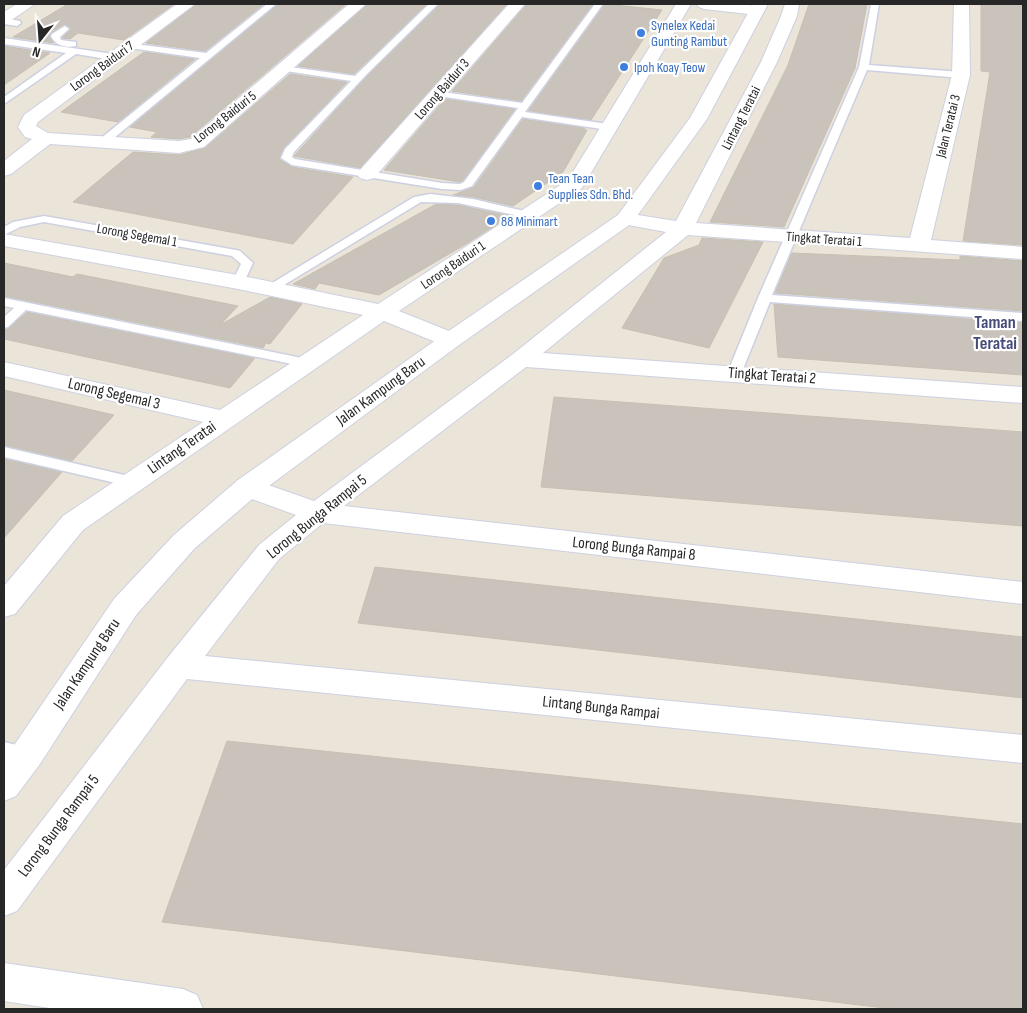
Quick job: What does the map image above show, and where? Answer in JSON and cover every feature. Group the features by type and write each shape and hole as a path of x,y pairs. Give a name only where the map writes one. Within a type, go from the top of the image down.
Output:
{"street":[{"path":"8,21 27,4"},
{"name":"Lorong Baiduri 7","path":"39,136 27,127 30,118 187,4"},
{"name":"Lorong Baiduri 5","path":"39,136 179,147 197,143 358,4"},
{"name":"Lorong Baiduri 3","path":"367,174 517,4"},
{"name":"Lorong Baiduri 1","path":"382,312 574,184 682,4"},
{"path":"704,4 759,7"},
{"name":"Lintang Teratai","path":"683,228 769,62 789,16 792,4"},
{"name":"Jalan Teratai 3","path":"919,245 961,75 962,4"},
{"name":"Jalan Kampung Baru","path":"4,786 16,752 125,607 184,542 248,487 451,340 625,219 698,119 759,7"},
{"path":"4,170 39,136"},
{"name":"Tingkat Teratai 1","path":"625,219 683,228 1023,253"},
{"name":"Lorong Bunga Rampai 5","path":"4,899 179,666 269,552 317,513 521,359 683,228"},
{"name":"Lorong Segemal 1","path":"4,240 270,288 382,312 451,340"},
{"name":"Lintang Teratai","path":"7,596 73,523 382,312"},
{"name":"Tingkat Teratai 2","path":"521,359 1023,395"},
{"name":"Lorong Segemal 3","path":"4,369 223,419"},
{"name":"Lorong Bunga Rampai 8","path":"248,487 317,513 1023,592"},
{"name":"Lintang Bunga Rampai","path":"179,666 1023,749"},
{"path":"4,982 183,1009"}],"lane":[{"path":"104,141 272,4"},
{"path":"434,4 358,79 289,151 286,158 292,162 442,186 468,184 599,4"},
{"path":"734,374 764,298 864,66 875,4"},
{"path":"64,29 55,36 58,42 122,51"},
{"path":"4,41 74,51 122,51 207,56"},
{"path":"4,101 74,51"},
{"path":"864,66 961,75"},
{"path":"286,68 358,79"},
{"path":"438,93 608,128"},
{"path":"270,288 418,199 427,197 450,199 529,215"},
{"name":"Lorong Segemal 1","path":"4,232 17,224 44,219 236,253 247,262 238,282"},
{"path":"764,298 1023,317"},
{"path":"4,302 307,363"},
{"path":"4,324 23,306"},
{"path":"4,452 133,482"}],"building":[{"path":"68,4 174,4 124,40 78,33 70,39 62,38 71,29 65,24 50,33 49,37 54,43 13,37"},
{"path":"197,4 264,4 205,51 146,43"},
{"path":"278,4 346,4 190,137 179,139 151,137 157,132 130,127"},
{"path":"368,4 427,4 354,74 298,66"},
{"path":"440,4 507,4 360,168 294,156 367,76"},
{"path":"527,4 593,4 521,101 452,91"},
{"path":"605,4 662,10 591,120 528,111"},
{"path":"809,4 867,4 855,68 784,227 710,222 788,65"},
{"path":"981,4 1023,4 1023,245 963,241 990,72 981,71"},
{"path":"4,46 50,53 4,85"},
{"path":"144,52 195,59 118,122 61,112"},
{"path":"290,74 347,82 284,148 279,159 292,167 353,177 293,244 73,202 133,152 179,155 205,148"},
{"path":"445,99 515,109 463,181 384,170"},
{"path":"523,119 585,128 584,130 587,130 563,172 513,206 473,197 453,195 474,187"},
{"path":"436,204 458,205 510,216 379,295 319,283 315,289 293,284"},
{"path":"702,238 763,242 709,348 622,328 664,258 699,245"},
{"path":"792,253 960,260 960,256 1023,261 1023,311 775,293"},
{"path":"4,263 73,277 77,274 238,306 220,325 270,297 302,304 270,344 266,343 263,348 4,296"},
{"path":"774,304 1023,323 1023,375 778,357"},
{"path":"27,312 255,358 230,388 4,339 4,330 9,328"},
{"path":"4,390 114,415 72,461 4,445"},
{"path":"554,397 1023,432 1023,526 541,487"},
{"path":"4,459 62,472 4,538"},
{"path":"375,567 1023,637 1023,698 358,623"},
{"path":"227,741 1023,824 1023,1009 893,1009 162,922"}],"place":[{"name":"Synelex Kedai Gunting Rambut","path":"641,33"},
{"name":"Ipoh Koay Teow","path":"624,67"},
{"name":"Tean Tean Supplies Sdn. Bhd.","path":"538,186"},
{"name":"88 Minimart","path":"491,221"}],"district":[{"name":"Taman Teratai","path":"995,332"}]}
